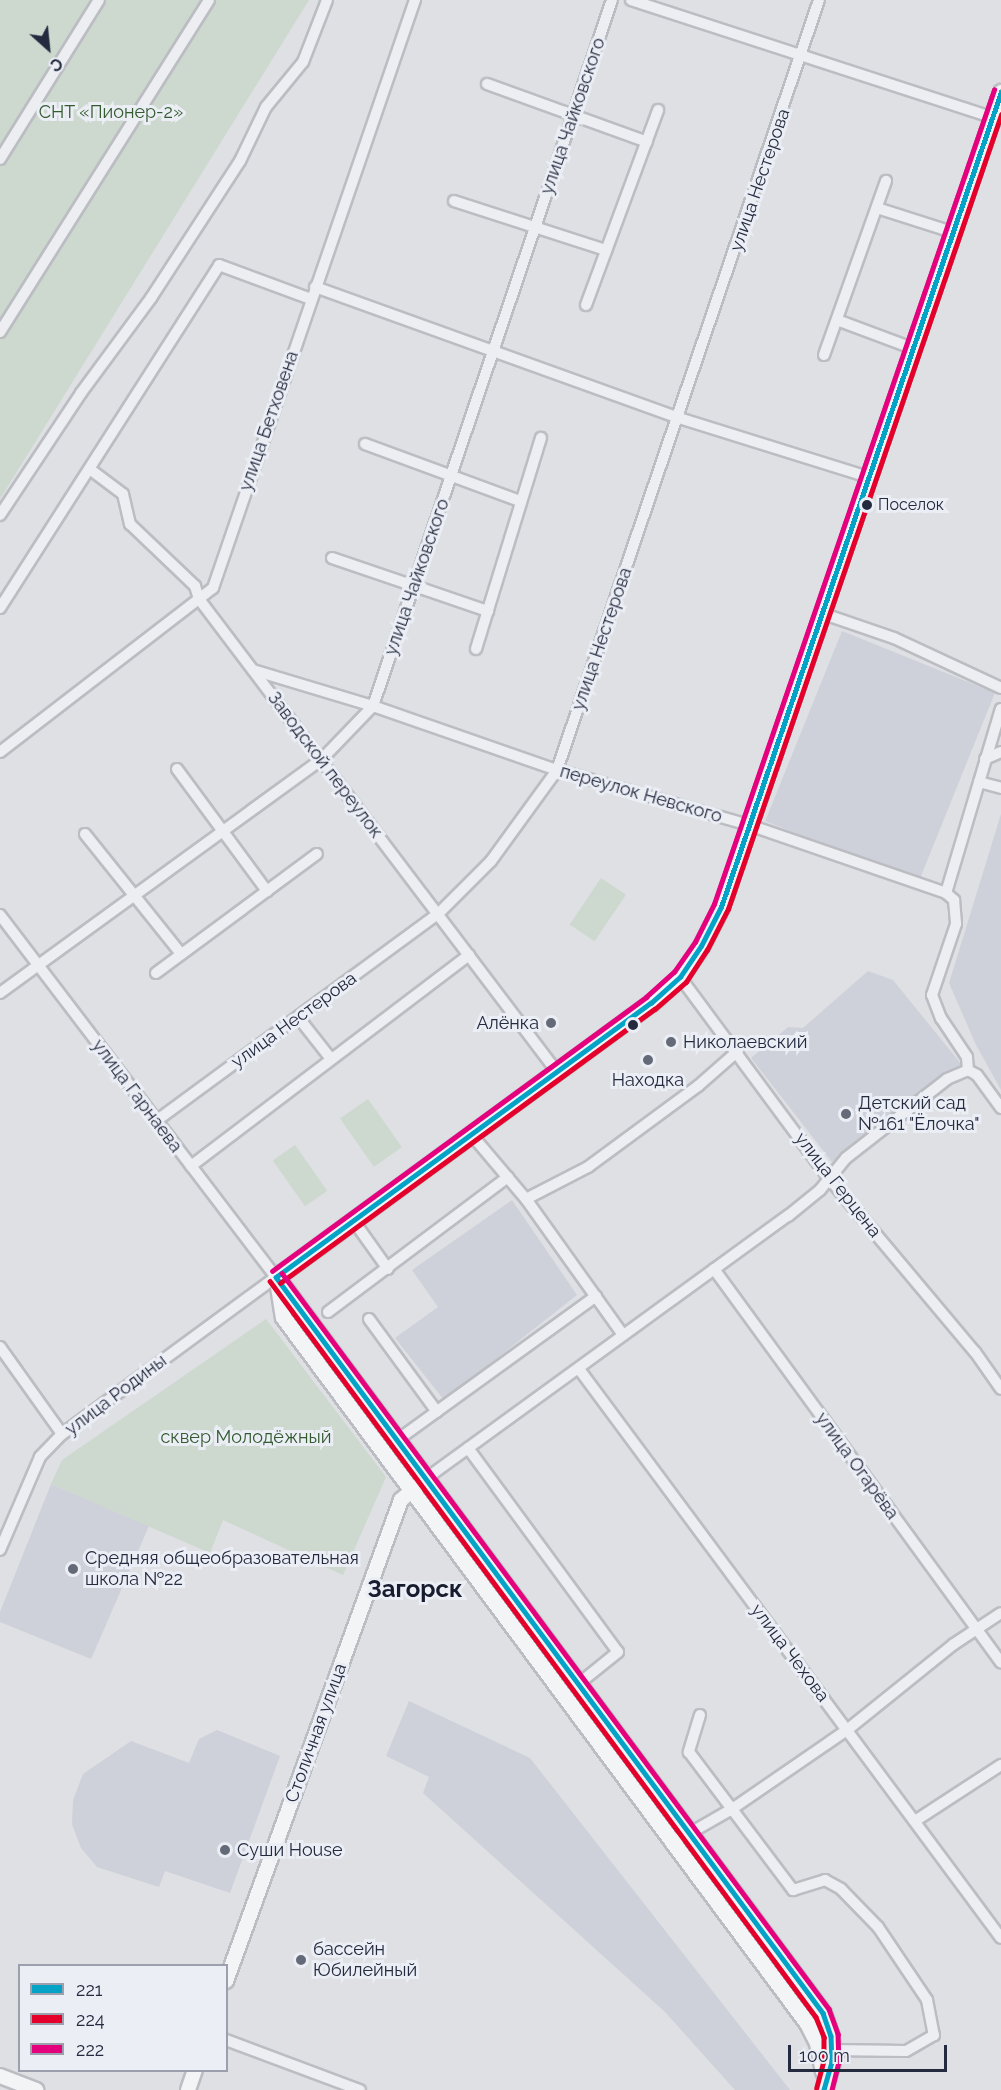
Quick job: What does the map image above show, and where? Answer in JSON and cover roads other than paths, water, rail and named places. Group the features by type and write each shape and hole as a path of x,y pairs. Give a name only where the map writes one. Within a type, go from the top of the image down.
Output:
{"main road":[{"path":"276,1276 651,1003 680,977 721,907 952,232 997,118 1001,92"},
{"name":"улица Гарнаева","path":"276,1276 396,1442 418,1485 671,1844 807,2023 824,2063 823,2090"},
{"name":"улица Гарнаева","path":"276,1276 283,1317 581,1682 824,2013 830,2026 832,2062 823,2090"}],"street":[{"path":"0,159 99,0"},
{"path":"0,332 209,0"},
{"path":"0,515 81,393 151,298 240,161 266,107 303,62 327,0"},
{"name":"улица Бетховена","path":"0,752 213,588 415,0"},
{"name":"улица Чайковского","path":"0,993 321,760 373,706 612,0"},
{"path":"631,0 997,118"},
{"name":"улица Нестерова","path":"156,1121 438,914 491,861 557,770 802,57 819,0"},
{"path":"487,84 646,142"},
{"path":"586,305 658,110"},
{"path":"824,355 886,181"},
{"path":"454,201 606,250"},
{"path":"877,208 952,232"},
{"path":"0,608 91,470 219,264 311,298"},
{"path":"315,286 679,418 869,477"},
{"path":"837,320 912,348"},
{"path":"476,649 541,438"},
{"path":"365,444 520,501"},
{"name":"Заводской переулок","path":"91,470 123,494 129,524 195,586 199,599 556,1072"},
{"path":"332,558 488,611"},
{"path":"821,613 894,638 1001,688"},
{"name":"переулок Невского","path":"253,670 373,706 557,770 749,825 946,893"},
{"path":"968,1070 967,1057 941,1018 932,995 956,924 954,900 946,893 1001,709"},
{"path":"985,759 1001,752"},
{"path":"177,769 267,891"},
{"path":"979,782 1001,788"},
{"path":"85,834 132,897 181,954"},
{"path":"156,973 317,854"},
{"name":"улица Гарнаева","path":"0,915 276,1276"},
{"path":"191,1166 469,955"},
{"name":"улица Герцена","path":"680,977 738,1051 828,1177 975,1352 1001,1389"},
{"path":"298,1017 331,1059"},
{"path":"526,1199 588,1167 698,1086 738,1051"},
{"path":"968,1070 977,1075 1001,1108"},
{"path":"418,1485 810,1199 846,1158 947,1079 968,1070"},
{"path":"471,1134 526,1199 623,1335"},
{"path":"328,1312 508,1178"},
{"path":"353,1220 388,1269"},
{"name":"улица Огарёва","path":"714,1269 1001,1663"},
{"name":"улица Родины","path":"0,1550 40,1457 62,1434 276,1276"},
{"path":"396,1442 596,1296"},
{"path":"369,1319 437,1412"},
{"path":"0,1347 62,1434"},
{"name":"улица Чехова","path":"579,1369 1001,1938"},
{"path":"468,1448 618,1652 581,1682"},
{"name":"Столичная улица","path":"228,1976 401,1500 418,1485"},
{"path":"671,1844 732,1809 847,1730 954,1644 978,1632 1001,1613"},
{"path":"700,1715 689,1752 793,1890 825,1880 858,1903 927,2000 934,2035 906,2051 831,2050"},
{"path":"915,1821 1001,1765"},
{"path":"228,2041 360,2090"},
{"path":"188,2090 194,2072"},
{"path":"0,2076 36,2090"}],"place":[{"name":"Поселок","path":"867,505"},
{"name":"Алёнка","path":"551,1023"},
{"name":"Николаевский","path":"671,1042"},
{"name":"Находка","path":"648,1060"},
{"name":"Детский сад №161 \"Ёлочка\"","path":"846,1114"},
{"name":"Средняя общеобразовательная школа №22","path":"73,1569"},
{"name":"Суши House","path":"225,1850"},
{"name":"бассейн Юбилейный","path":"301,1960"}],"district":[{"name":"Загорск","path":"415,1589"}],"park label":[{"name":"СНТ «Пионер-2»","path":"111,112"},
{"name":"сквер Молодёжный","path":"246,1437"}]}
